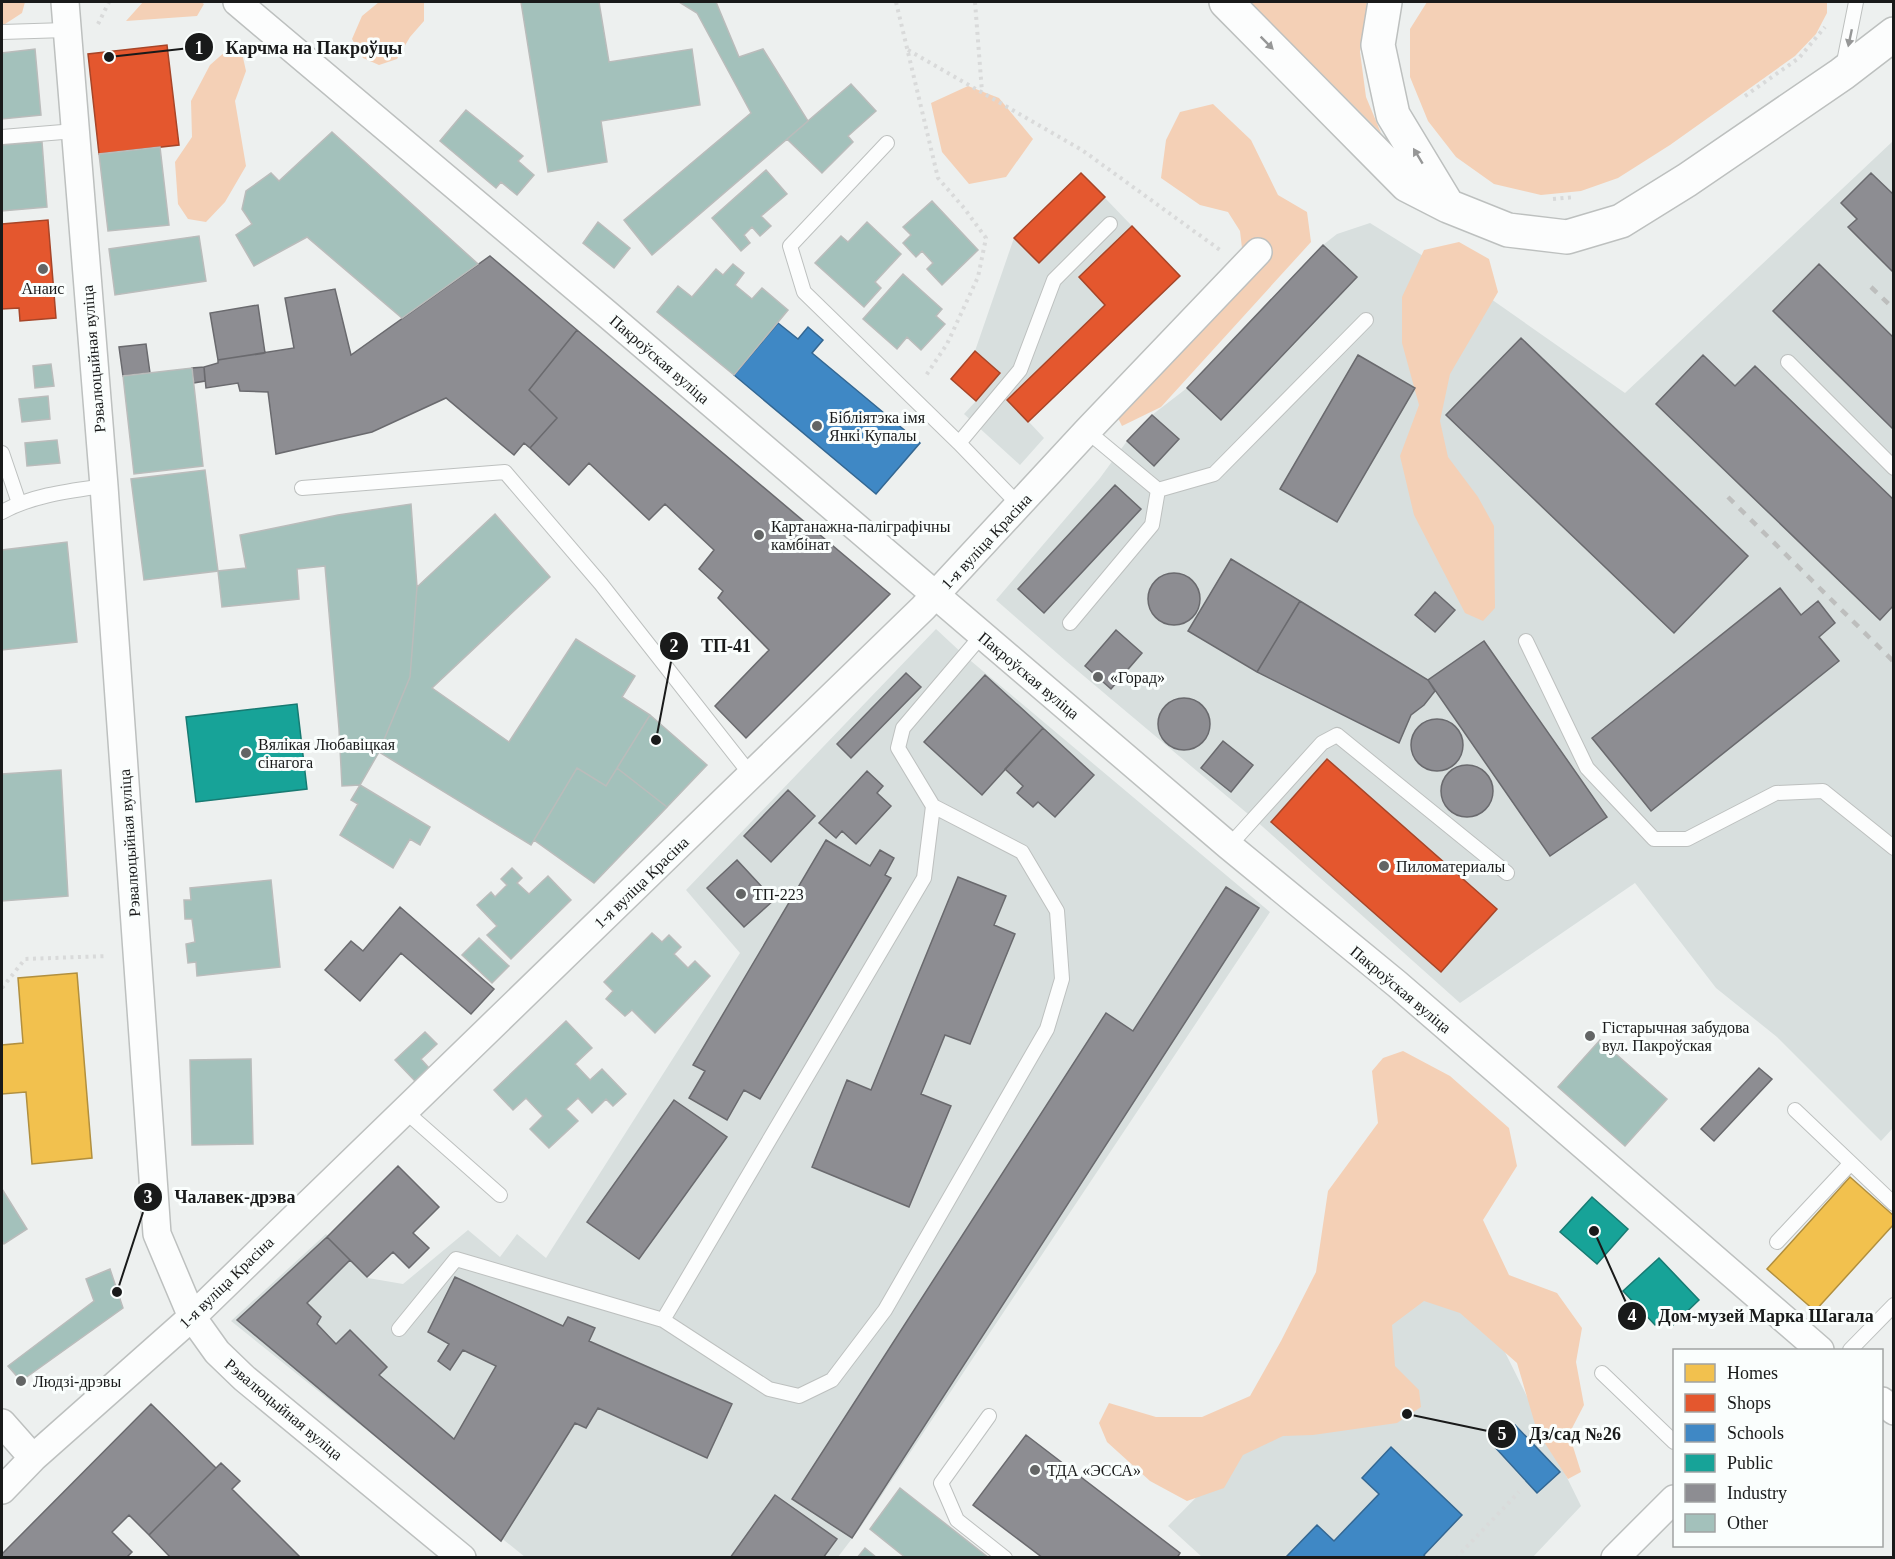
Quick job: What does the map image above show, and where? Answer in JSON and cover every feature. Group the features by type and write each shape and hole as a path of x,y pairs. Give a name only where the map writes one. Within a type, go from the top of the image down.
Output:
{"main road":[{"path":"1226,2 1407,184 1448,206 1508,230 1567,237 1621,221 1687,180 1842,74 1893,34"},
{"path":"1385,2 1378,45 1394,115 1448,206"}],"street":[{"name":"Рэвалюцыйная вуліца","path":"65,2 104,486 158,1234 192,1317 217,1352 244,1378 462,1557"},
{"name":"Пакроўская вуліца","path":"237,2 607,314 1229,846 1397,984 1819,1349"},
{"name":"1-я вуліца Красіна","path":"2,1491 33,1458 192,1317 935,596 1087,431 1251,260"},
{"path":"2,1423 33,1458"},
{"path":"1615,1557 1673,1500"}],"lane":[{"path":"1842,74 1856,2"},
{"path":"2,32 66,30"},
{"path":"2,136 75,131"},
{"path":"887,143 790,246 804,292 959,443 1019,505"},
{"path":"959,443 1020,370 1054,280 1110,224"},
{"path":"1158,490 1214,474 1366,320"},
{"path":"1788,362 1893,468"},
{"path":"1087,431 1158,490"},
{"path":"2,453 19,502"},
{"path":"302,488 506,472 601,584 751,775"},
{"path":"2,512 19,502 62,492 104,486"},
{"path":"1071,622 1152,525 1158,490"},
{"path":"399,1329 456,1259 663,1320 769,1389 799,1396 832,1380 885,1310 1047,1029 1062,979 1057,911 1022,852 933,806 898,748 903,728 982,635"},
{"path":"1526,641 1587,768 1654,839 1687,839 1776,794 1823,791 1893,848"},
{"path":"1229,846 1322,742 1337,735 1507,873"},
{"path":"663,1320 924,878 933,806"},
{"path":"1795,1110 1893,1204"},
{"path":"405,1111 501,1195"},
{"path":"1778,1242 1850,1164"},
{"path":"1851,1349 1893,1305"},
{"path":"1602,1373 1673,1441"},
{"path":"989,1416 941,1483 957,1520 1005,1557"}],"path":[{"path":"896,2 938,178 986,238 978,276 947,344 923,380"},
{"path":"975,2 982,92"},
{"path":"1743,97 1799,58 1827,25"},
{"path":"908,49 1082,150 1251,260"},
{"path":"1543,200 1583,196"},
{"path":"2,988 26,959 137,954"},
{"path":"1456,1557 1519,1492"}],"shaded area":[{"path":"2,2 25,2 22,13 2,26"},
{"path":"143,2 201,2 204,4 197,16 126,21"},
{"path":"379,2 424,2 424,21 410,37 397,59 379,65 363,58 352,39 362,16"},
{"path":"1250,2 1367,2 1360,52 1366,97 1381,133"},
{"path":"1427,2 1827,2 1827,13 1816,34 1795,56 1670,145 1618,178 1581,191 1541,195 1494,184 1456,157 1428,121 1410,77 1410,29"},
{"path":"227,50 242,53 246,71 235,101 246,166 225,202 206,222 188,219 178,204 175,162 192,137 191,101 210,65"},
{"path":"968,86 999,98 1033,139 1006,177 969,184 942,152 931,103"},
{"path":"1213,104 1251,140 1278,195 1307,212 1311,242 1161,407 1122,426 1113,408 1245,274 1240,231 1228,212 1200,205 1161,178 1166,140 1180,112"},
{"path":"1893,141 1893,1128 1881,1141 1777,1037 1716,988 1635,883 1460,1003 1254,819 996,600 1100,478 1127,441 1152,415 1187,388 1323,245 1337,234 1370,223 1481,292 1625,393"},
{"path":"1081,173 1180,276 1029,422 1044,438 1020,465 964,414 976,401 975,351 1014,238"},
{"path":"1459,242 1489,259 1498,292 1450,374 1440,421 1448,457 1478,497 1494,526 1495,608 1483,621 1465,613 1414,515 1400,456 1419,405 1402,343 1402,297 1424,250"},
{"path":"936,629 965,656 1270,912 860,1528 838,1557 525,1557 231,1321 326,1234 368,1278 403,1284 468,1230 500,1257 517,1234 546,1258 740,953 686,890"},
{"path":"1403,1051 1450,1076 1509,1128 1517,1166 1483,1220 1509,1275 1557,1293 1582,1328 1576,1362 1584,1405 1569,1434 1581,1472 1568,1479 1537,1431 1517,1363 1460,1313 1424,1301 1392,1325 1395,1366 1419,1390 1421,1407 1397,1423 1313,1435 1283,1436 1243,1455 1224,1488 1187,1501 1150,1481 1107,1442 1099,1423 1109,1403 1156,1417 1202,1417 1250,1396 1316,1272 1328,1191 1378,1123 1372,1071 1383,1058"},
{"path":"1439,1251 1502,1346 1581,1506 1532,1558 1202,1557 1168,1526"}],"building: Homes":[{"path":"77,973 92,1158 32,1164 26,1092 2,1094 2,1045 23,1043 18,978"},
{"path":"1850,1177 1894,1216 1894,1224 1815,1311 1767,1269"}],"building: Shops":[{"path":"167,45 179,145 99,154 88,54"},
{"path":"1081,173 1105,197 1039,263 1014,238"},
{"path":"48,220 56,318 20,321 19,308 2,309 2,224"},
{"path":"1132,226 1180,276 1028,422 1007,400 1105,305 1079,277"},
{"path":"975,351 1000,373 976,401 951,379"},
{"name":"Пиломатериалы","path":"1327,759 1497,909 1441,972 1271,822"}],"building: Schools":[{"path":"778,323 798,339 808,327 823,340 812,353 920,443 876,494 734,375"},
{"path":"1515,1425 1560,1472 1537,1493 1493,1445"},
{"path":"1391,1447 1462,1515 1424,1555 1426,1558 1289,1558 1287,1556 1317,1525 1334,1541 1379,1494 1362,1478"}],"building: Public":[{"name":"Вялікая Любавіцкая сінагога","path":"297,704 307,789 196,802 186,717"},
{"path":"1592,1197 1628,1229 1597,1264 1560,1232"},
{"path":"1659,1258 1699,1300 1671,1327 1663,1318 1655,1325 1623,1291"}],"building: Industry":[{"path":"1871,173 1894,195 1894,273 1848,227 1857,219 1841,203"},
{"path":"1323,245 1357,277 1221,420 1187,388"},
{"path":"490,256 577,330 529,390 557,418 530,448 524,443 514,455 446,398 372,432 276,454 268,392 240,391 238,383 206,388 204,367 218,363 218,360 294,348 285,298 335,289 351,355"},
{"path":"1819,264 1894,338 1894,430 1773,311"},
{"path":"258,305 265,353 218,360 210,313"},
{"name":"Картанажна-паліграфічны камбінат","path":"577,330 890,594 746,738 715,706 769,650 718,598 723,591 699,569 714,550 665,504 649,520 589,463 569,485 530,448 557,418 529,390"},
{"path":"1521,338 1748,556 1674,633 1446,415"},
{"path":"146,344 150,373 123,376 119,347"},
{"path":"1358,355 1415,388 1337,522 1280,489"},
{"path":"1703,355 1735,386 1755,366 1894,500 1894,605 1880,620 1656,404"},
{"path":"204,367 205,381 193,383 192,368"},
{"path":"1152,415 1179,439 1154,466 1127,441"},
{"path":"1115,485 1141,509 1044,613 1018,589"},
{"path":"1231,559 1300,601 1257,672 1188,631"},
{"path":"1169,573 1179,573 1193,580 1200,599 1193,618 1179,625 1169,625 1159,621 1152,614 1148,604 1148,594 1152,584 1159,577"},
{"path":"1780,588 1801,615 1818,601 1835,623 1819,637 1839,661 1651,811 1592,738"},
{"path":"1435,592 1455,610 1435,632 1415,615"},
{"path":"1300,601 1428,680 1435,691 1424,705 1411,715 1399,743 1257,672"},
{"path":"1116,630 1142,653 1111,689 1085,666"},
{"path":"1484,641 1607,817 1550,856 1428,680"},
{"path":"906,673 921,687 851,758 837,744"},
{"path":"985,675 1043,728 982,795 924,742"},
{"path":"1179,698 1189,698 1203,705 1210,724 1203,743 1189,750 1179,750 1169,746 1162,739 1158,729 1158,719 1162,709 1169,702"},
{"path":"1432,719 1442,719 1456,726 1463,745 1456,764 1442,771 1432,771 1422,767 1415,760 1411,750 1411,740 1415,730 1422,723"},
{"path":"1043,728 1094,775 1055,817 1038,802 1033,807 1017,793 1023,786 1005,769"},
{"path":"1223,741 1253,765 1231,792 1201,768"},
{"path":"1462,765 1472,765 1486,772 1493,791 1486,810 1472,817 1462,817 1452,813 1445,806 1441,796 1441,786 1445,776 1452,769"},
{"path":"867,771 883,786 877,793 891,806 856,844 842,831 836,838 819,823"},
{"path":"788,790 815,816 771,862 744,836"},
{"path":"826,840 870,866 880,850 894,858 885,875 891,878 760,1099 744,1090 727,1120 689,1098 705,1071 693,1065"},
{"name":"ТП-223","path":"737,860 774,900 744,927 707,888"},
{"path":"958,877 1006,896 994,925 1015,934 970,1044 945,1035 921,1094 951,1106 909,1207 812,1167 847,1080 871,1090"},
{"path":"1226,887 1259,908 852,1538 792,1499 1106,1013 1133,1031"},
{"path":"400,907 494,989 471,1014 401,953 360,1001 325,970 351,941 363,951"},
{"path":"1759,1068 1772,1079 1714,1141 1701,1129"},
{"path":"674,1100 727,1137 639,1259 587,1222"},
{"path":"398,1166 439,1207 413,1233 429,1248 409,1268 393,1252 367,1277 327,1237"},
{"path":"327,1237 350,1260 307,1303 321,1317 317,1324 336,1344 350,1330 387,1367 379,1375 454,1439 496,1366 463,1350 450,1370 438,1361 449,1344 428,1332 455,1277 563,1326 568,1317 595,1328 589,1341 732,1404 707,1458 598,1408 586,1428 575,1423 501,1541 237,1320"},
{"path":"151,1404 216,1468 149,1535 129,1515 112,1532 132,1552 126,1558 2,1558 2,1554"},
{"name":"ТДА «ЭССА»","path":"1026,1435 1180,1553 1177,1558 1043,1558 973,1505"},
{"path":"221,1463 240,1481 232,1489 301,1558 171,1558 149,1535"},
{"path":"775,1495 837,1539 823,1558 730,1558"}],"building: Other":[{"path":"521,2 599,2 609,62 692,49 700,105 601,121 607,162 548,172"},
{"path":"679,2 716,2 739,57 763,49 808,121 652,255 624,220 751,113 697,13"},
{"path":"35,49 41,115 2,119 2,53"},
{"path":"851,84 876,111 848,136 853,142 822,173 787,139"},
{"path":"466,110 523,156 518,161 534,175 517,195 501,182 496,188 440,141"},
{"path":"332,132 478,264 402,318 307,237 254,266 236,235 252,224 242,209 246,191 271,173 279,181"},
{"path":"42,142 47,207 2,211 2,145"},
{"path":"160,147 169,225 108,231 99,154"},
{"path":"766,170 787,194 761,216 771,226 760,236 752,227 744,235 750,243 741,251 712,218"},
{"path":"932,201 978,250 942,285 927,269 933,263 922,251 916,257 903,243 911,235 903,227"},
{"path":"598,222 630,248 614,268 583,243"},
{"path":"867,222 901,254 875,282 881,288 864,307 815,263 841,236 848,242"},
{"path":"199,236 206,281 115,295 109,249"},
{"path":"733,264 744,273 735,285 752,299 762,288 788,310 734,375 657,312 678,286 692,297 716,269 723,275"},
{"path":"903,274 942,309 936,316 945,324 921,350 907,337 897,349 863,319"},
{"path":"51,364 54,386 35,388 33,366"},
{"path":"192,368 203,466 134,474 123,376"},
{"path":"48,396 50,419 22,422 19,399"},
{"path":"57,440 60,463 27,466 25,443"},
{"path":"205,470 218,571 144,580 131,479"},
{"path":"411,504 417,587 410,677 379,752 360,785 342,786 325,566 297,569 299,599 222,607 218,571 246,568 240,535 338,515"},
{"path":"495,514 550,577 432,688 509,742 576,639 635,676 622,697 650,715 606,786 577,768 531,845 379,752 410,677 417,587"},
{"path":"67,542 77,642 2,650 2,550"},
{"path":"650,715 707,765 667,807 617,768"},
{"path":"577,768 606,786 617,768 667,807 594,883 534,840"},
{"path":"61,770 68,896 2,901 2,774"},
{"path":"360,785 430,827 420,845 410,839 393,868 340,835 358,804 351,800"},
{"path":"512,868 522,878 517,883 529,894 548,876 571,900 511,959 487,935 497,926 477,905 491,892 495,897 507,885 501,879"},
{"path":"271,880 280,967 197,976 196,962 188,963 186,944 195,942 192,919 185,919 184,900 191,900 190,888"},
{"path":"652,933 662,942 669,935 681,947 674,954 688,968 695,961 710,976 655,1033 632,1010 625,1016 606,999 613,991 604,982"},
{"path":"479,938 509,966 492,983 462,955"},
{"path":"566,1021 592,1048 575,1064 590,1080 602,1069 626,1094 613,1106 606,1099 592,1113 578,1098 566,1109 578,1121 549,1148 530,1129 543,1116 526,1098 513,1110 494,1090"},
{"path":"425,1032 437,1044 421,1059 429,1068 415,1081 395,1060"},
{"path":"1600,1040 1667,1099 1625,1146 1558,1087"},
{"path":"251,1059 253,1144 192,1145 190,1060"},
{"path":"2,1189 27,1229 4,1244 2,1240"},
{"path":"110,1269 123,1308 21,1381 8,1366 94,1301 86,1279"},
{"path":"900,1488 989,1558 906,1558 870,1529"},
{"path":"865,1548 877,1558 857,1558"}],"railway":[{"path":"1871,287 1894,309"},
{"path":"1728,497 1894,662"}],"place":[{"name":"Карчма на Пакроўцы","path":"109,57"},
{"name":"Анаис","path":"43,269"},
{"name":"Бібліятэка імя Янкі Купалы","path":"817,426"},
{"name":"Картанажна-паліграфічны камбінат","path":"759,535"},
{"name":"«Горад»","path":"1098,677"},
{"name":"ТП-41","path":"656,740"},
{"name":"Вялікая Любавіцкая сінагога","path":"246,753"},
{"name":"Пиломатериалы","path":"1384,866"},
{"name":"ТП-223","path":"741,894"},
{"name":"Гістарычная забудова вул. Пакроўская","path":"1590,1036"},
{"name":"Дом-музей Марка Шагала","path":"1594,1231"},
{"name":"Чалавек-дрэва","path":"117,1292"},
{"name":"Людзі-дрэвы","path":"21,1381"},
{"name":"Дз/сад №26","path":"1407,1414"},
{"name":"ТДА «ЭССА»","path":"1035,1470"}]}
